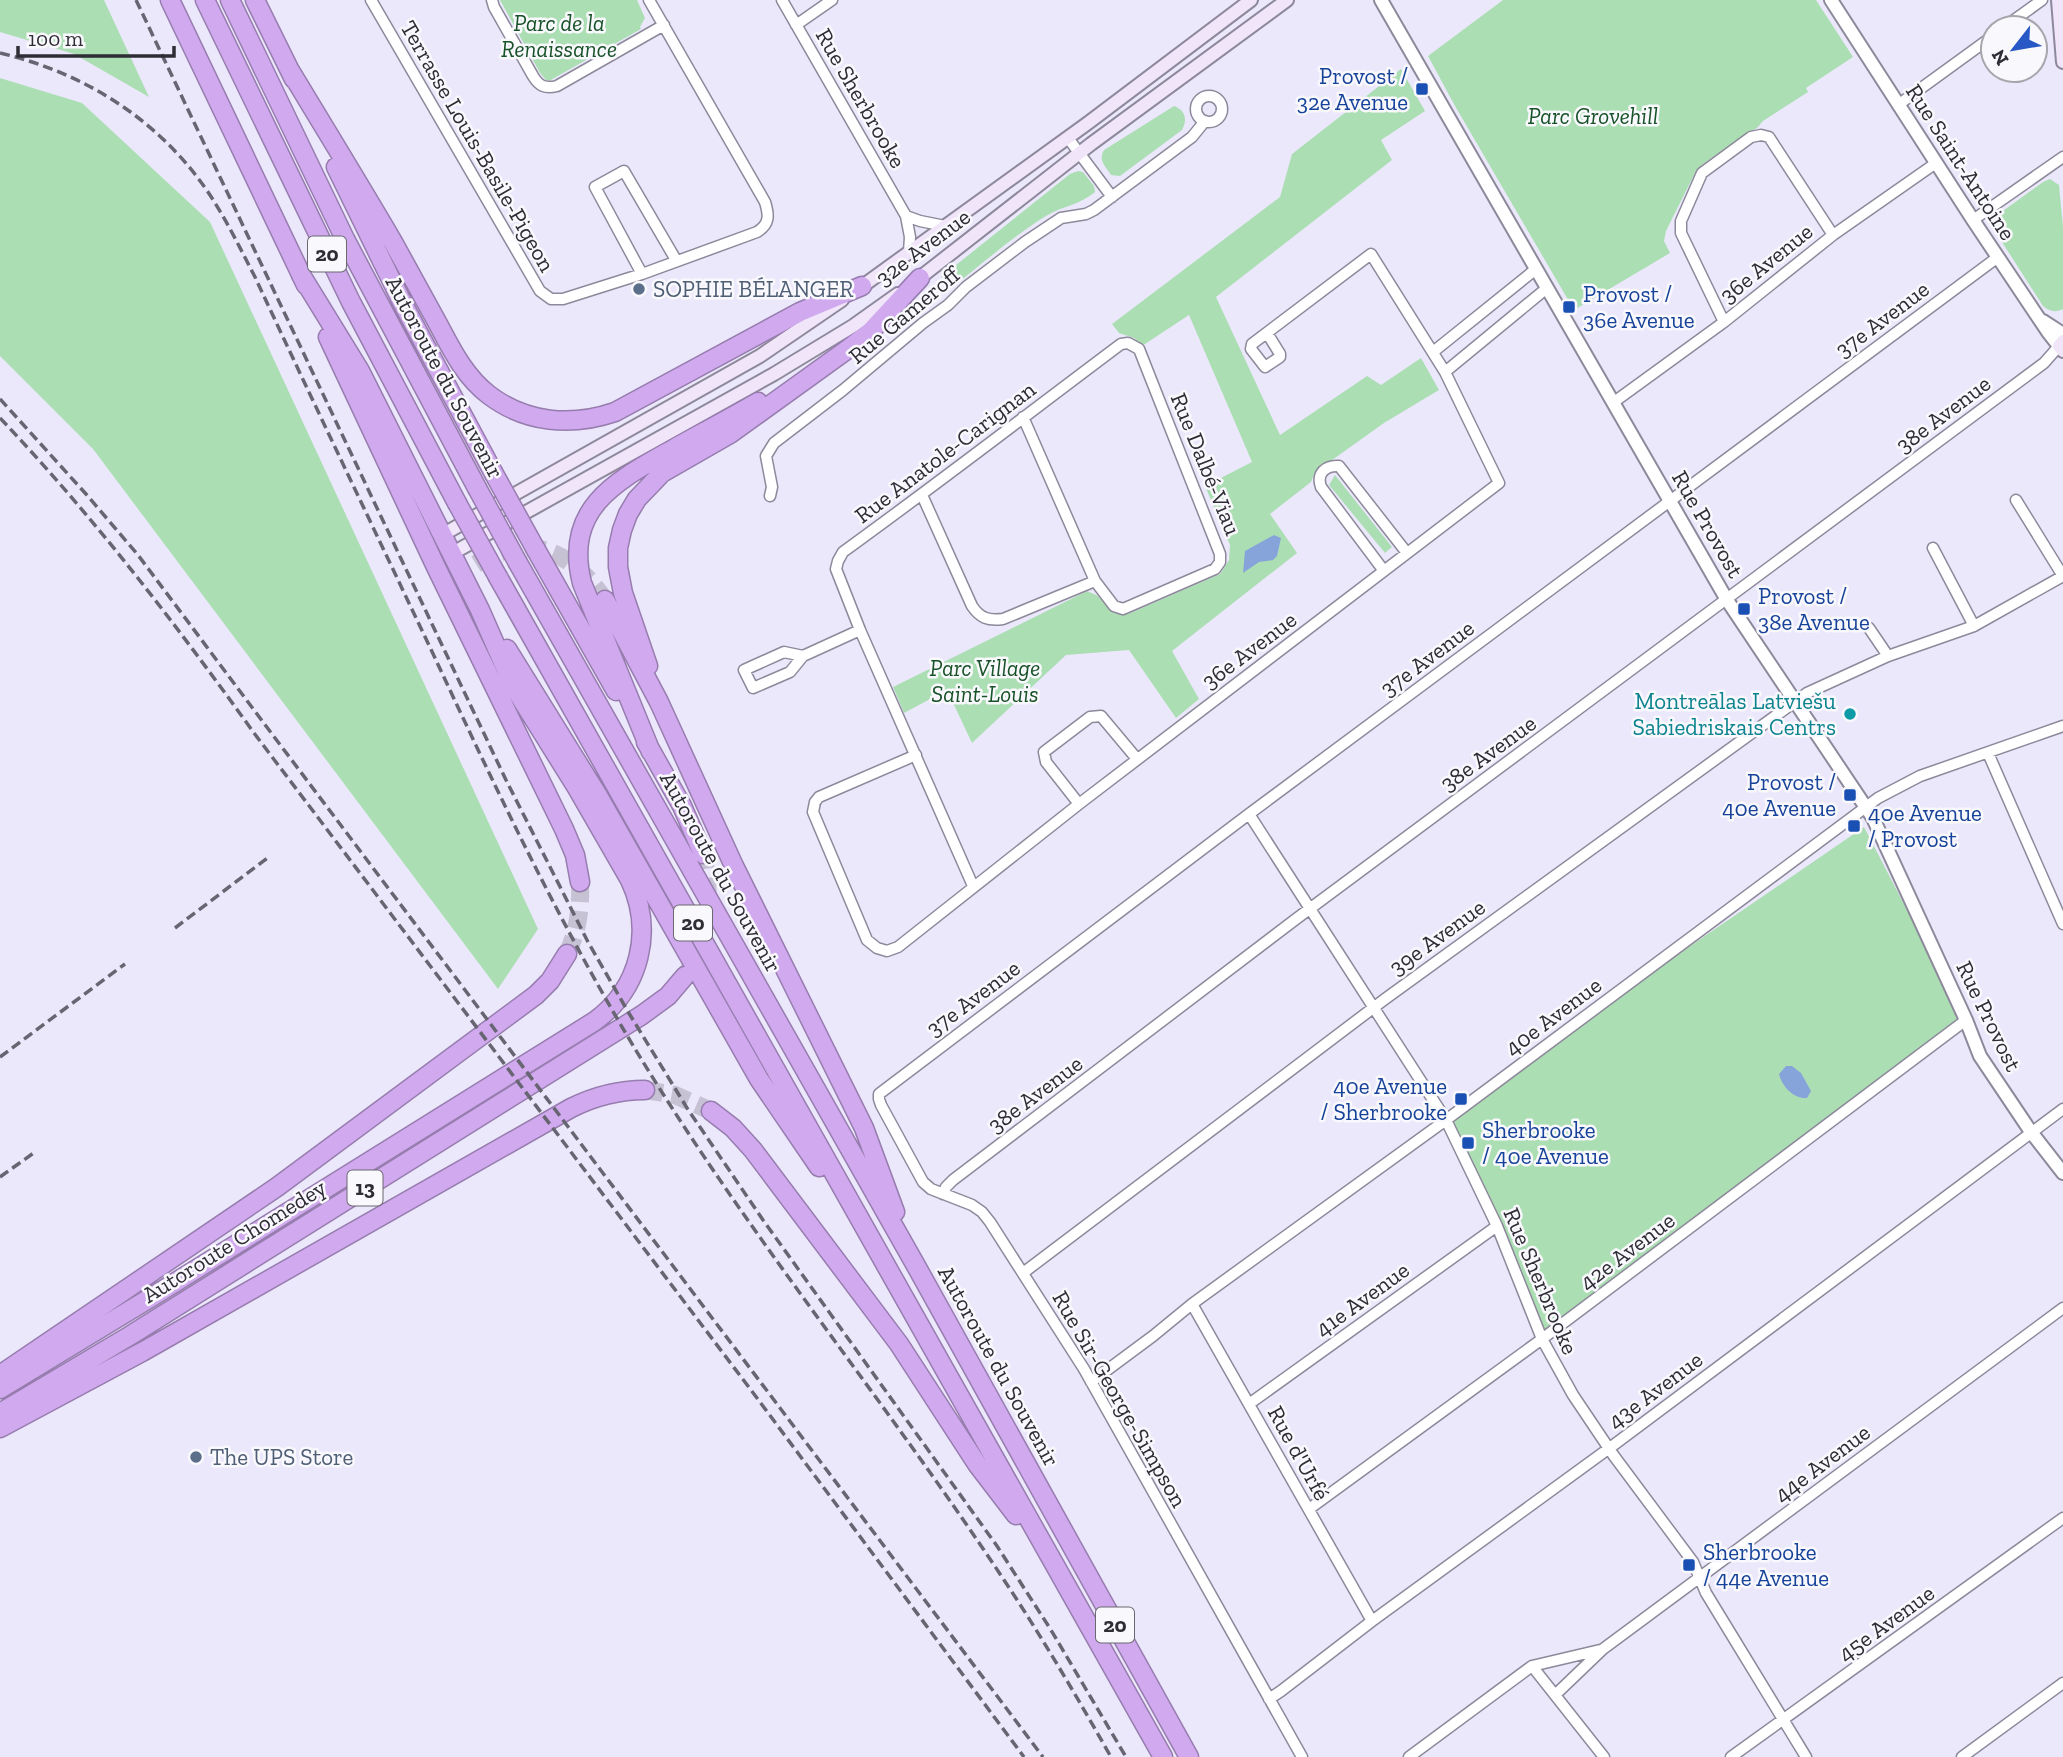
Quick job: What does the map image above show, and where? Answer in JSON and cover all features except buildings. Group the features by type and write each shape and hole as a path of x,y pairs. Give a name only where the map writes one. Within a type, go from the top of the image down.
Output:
{"highway":[{"path":"170,0 425,543 565,829 575,855 580,882"},
{"name":"Autoroute du Souvenir","path":"205,0 332,265 457,503 1163,1757"},
{"name":"Autoroute du Souvenir","path":"230,0 350,250 477,488 915,1264 1189,1757"},
{"path":"255,0 397,290 493,472 682,806 703,855"},
{"path":"289,69 394,243 458,360 480,387 518,412 539,419 566,422 615,412 800,312 862,286"},
{"path":"301,275 360,371 451,554 468,568 480,610 582,768 759,1079 888,1269"},
{"path":"659,702 638,632 620,585 618,548 628,514 643,492 662,474 730,434 870,332 920,278"},
{"path":"651,752 582,583 579,552 587,520 604,494 628,474 836,358"},
{"path":"605,600 659,702 734,866 864,1128 915,1264"},
{"name":"Autoroute Chomedey","path":"0,1389 595,1021 613,1006 631,979 642,944 640,905 634,888 514,687 480,610"},
{"path":"0,1375 261,1199 410,1090 536,995 550,981 567,954"},
{"name":"Autoroute Chomedey","path":"0,1413 131,1335 660,1003 685,975"},
{"path":"0,1428 142,1352 584,1101 613,1092 645,1090"},
{"path":"711,1111 733,1128 752,1150 899,1344 977,1464 1055,1566"}],"main road":[{"name":"32e Avenue","path":"442,535 760,356 1068,138 1251,0"},
{"name":"32e Avenue","path":"451,554 774,374 853,326 920,278 1079,153 1287,0"},
{"path":"2058,0 2063,62"}],"street":[{"name":"Terrasse Louis-Basile-Pigeon","path":"371,0 540,291 551,299 563,299 642,274 757,232 767,223 765,202 649,0"},
{"path":"492,0 538,84 548,88 663,25"},
{"name":"Rue Sherbrooke","path":"782,0 906,216 910,237 909,252"},
{"path":"796,24 832,0"},
{"name":"Rue Saint-Antoine","path":"1831,0 1973,220 2040,319 2062,343"},
{"path":"2022,14 2042,0"},
{"name":"Rue Provost","path":"1381,2 1727,600 1866,806 1966,1020 1980,1056 2031,1132 2063,1173"},
{"path":"1898,105 1979,46"},
{"name":"Rue Gameroff","path":"771,496 772,486 766,456 774,443 948,305 966,287 1039,232 1061,218 1090,212 1192,137 1205,121"},
{"name":"36e Avenue","path":"1724,322 1681,233 1681,221 1702,173 1751,137 1769,137 1833,235"},
{"path":"1068,138 1112,197"},
{"path":"1973,220 2063,157"},
{"name":"36e Avenue","path":"1614,402 1724,322 1833,235 1936,163"},
{"path":"642,274 595,187 624,171 676,260"},
{"path":"906,216 945,226"},
{"name":"36e Avenue","path":"916,755 819,797 813,812 867,940 877,948 887,951 898,947 1137,759 1499,483 1445,372 1371,254 1267,333"},
{"name":"37e Avenue","path":"881,1092 1998,257"},
{"path":"1433,352 1536,269"},
{"path":"1445,372 1547,288"},
{"name":"Rue Anatole-Carignan","path":"973,886 860,630 836,569 838,561 843,552 1121,344 1128,343 1139,349"},
{"name":"38e Avenue","path":"943,1194 953,1180 1310,909 2044,363 2062,343"},
{"name":"Rue Dalbé-Viau","path":"1023,417 1095,581 1114,606 1123,609 1215,569 1220,562 1220,554 1139,349"},
{"path":"1384,571 1321,486 1318,479 1322,472 1331,466 1339,466 1407,554"},
{"path":"922,495 979,616 992,621 1003,619 1095,581"},
{"name":"39e Avenue","path":"1023,1273 1374,1007 1807,693 1888,656 1974,625 2063,576 2016,500"},
{"path":"1933,548 1974,625"},
{"path":"1869,628 1888,656"},
{"path":"803,656 783,652 744,670 752,688 790,672 803,656 860,630"},
{"path":"1079,804 1046,762 1044,752 1053,745 1090,717 1101,716 1137,759"},
{"name":"40e Avenue","path":"1091,1382 1192,1304 1446,1120 1866,806 1913,779 2063,726"},
{"path":"1988,753 2063,924"},
{"name":"Rue Sherbrooke","path":"1250,814 1446,1120 1497,1226 1542,1339 1573,1395 1609,1449 1693,1562 1706,1593 1806,1757"},
{"name":"42e Avenue","path":"1309,1509 1542,1339 1966,1020"},
{"name":"Rue Sir-George-Simpson","path":"881,1092 879,1101 920,1179 931,1189 965,1202 982,1212 1023,1273 1091,1382 1302,1757"},
{"name":"43e Avenue","path":"1269,1699 1372,1620 1609,1449 2063,1109"},
{"name":"41e Avenue","path":"1249,1404 1497,1226"},
{"name":"Rue d'Urfé","path":"1192,1304 1372,1620"},
{"name":"44e Avenue","path":"1555,1695 1603,1649 2063,1308"},
{"name":"45e Avenue","path":"1731,1757 2063,1518"},
{"name":"44e Avenue","path":"1409,1757 1532,1666 1603,1649"},
{"path":"1532,1666 1600,1756"},
{"path":"1962,1757 2063,1683"}],"green space":[{"path":"0,0 104,0 149,97 74,54 0,32"},
{"name":"Parc de la Renaissance","path":"500,0 637,0 645,18 641,29 549,81 540,73"},
{"name":"Parc Grovehill","path":"1503,0 1816,0 1853,57 1806,88 1808,92 1703,164 1695,173 1666,231 1664,241 1670,253 1574,310 1428,56"},
{"name":"Parc Village Saint-Louis","path":"1401,69 1425,111 1381,140 1392,160 1216,297 1280,435 1367,376 1381,385 1421,358 1439,390 1384,423 1335,458 1314,474 1311,482 1270,514 1297,553 1172,651 1199,699 1176,718 1129,650 1066,655 972,743 947,690 904,713 893,687 1087,591 1098,596 1113,613 1128,614 1220,574 1229,560 1230,545 1205,486 1252,462 1189,315 1142,346 1134,338 1119,333 1112,324 1280,197 1292,154"},
{"path":"0,78 82,103 210,222 538,929 498,989 93,449 0,356"},
{"path":"1174,106 1184,115 1182,130 1120,176 1111,175 1102,160 1104,150"},
{"path":"1083,172 1094,186 1095,192 1033,224 950,289 941,277 1070,174"},
{"path":"2050,179 2059,185 2063,227 2063,309 2055,311 2043,306 1991,225 1993,218"},
{"path":"1335,475 1392,547 1385,553 1329,485"},
{"path":"1864,827 1964,1020 1543,1338 1445,1114"}],"water":[{"path":"1274,535 1281,538 1277,556 1273,560 1259,562 1243,573 1245,551"},
{"path":"1786,1066 1792,1066 1801,1073 1811,1091 1807,1098 1793,1094 1783,1083 1779,1074"}],"tunnel":[{"path":"476,564 514,549 548,551 578,569 605,600"},
{"path":"687,973 700,945 707,915 703,854"},
{"path":"567,954 578,919 580,882"},
{"path":"645,1090 675,1095 711,1111"}],"railway":[{"path":"136,0 506,780 588,942 687,1108 763,1220 997,1546 1051,1630 1126,1757"},
{"path":"0,53 61,73 118,103 167,143 208,192 255,277 513,822 596,982 699,1149 1004,1580 1111,1757"},
{"path":"0,399 138,555 1043,1757"},
{"path":"0,418 68,493 194,651 1024,1757"},
{"path":"175,928 270,856"},
{"path":"0,1057 125,964"},
{"path":"0,1177 35,1152"}],"place":[{"name":"Provost / 32e Avenue","path":"1422,89"},
{"name":"SOPHIE BÉLANGER","path":"639,289"},
{"name":"Provost / 36e Avenue","path":"1569,307"},
{"name":"Provost / 38e Avenue","path":"1744,609"},
{"name":"Montreālas Latviešu Sabiedriskais Centrs","path":"1850,714"},
{"name":"Provost / 40e Avenue","path":"1850,795"},
{"name":"40e Avenue / Provost","path":"1854,826"},
{"name":"40e Avenue / Sherbrooke","path":"1461,1099"},
{"name":"Sherbrooke / 40e Avenue","path":"1468,1143"},
{"name":"The UPS Store","path":"196,1457"},
{"name":"Sherbrooke / 44e Avenue","path":"1689,1565"}]}
